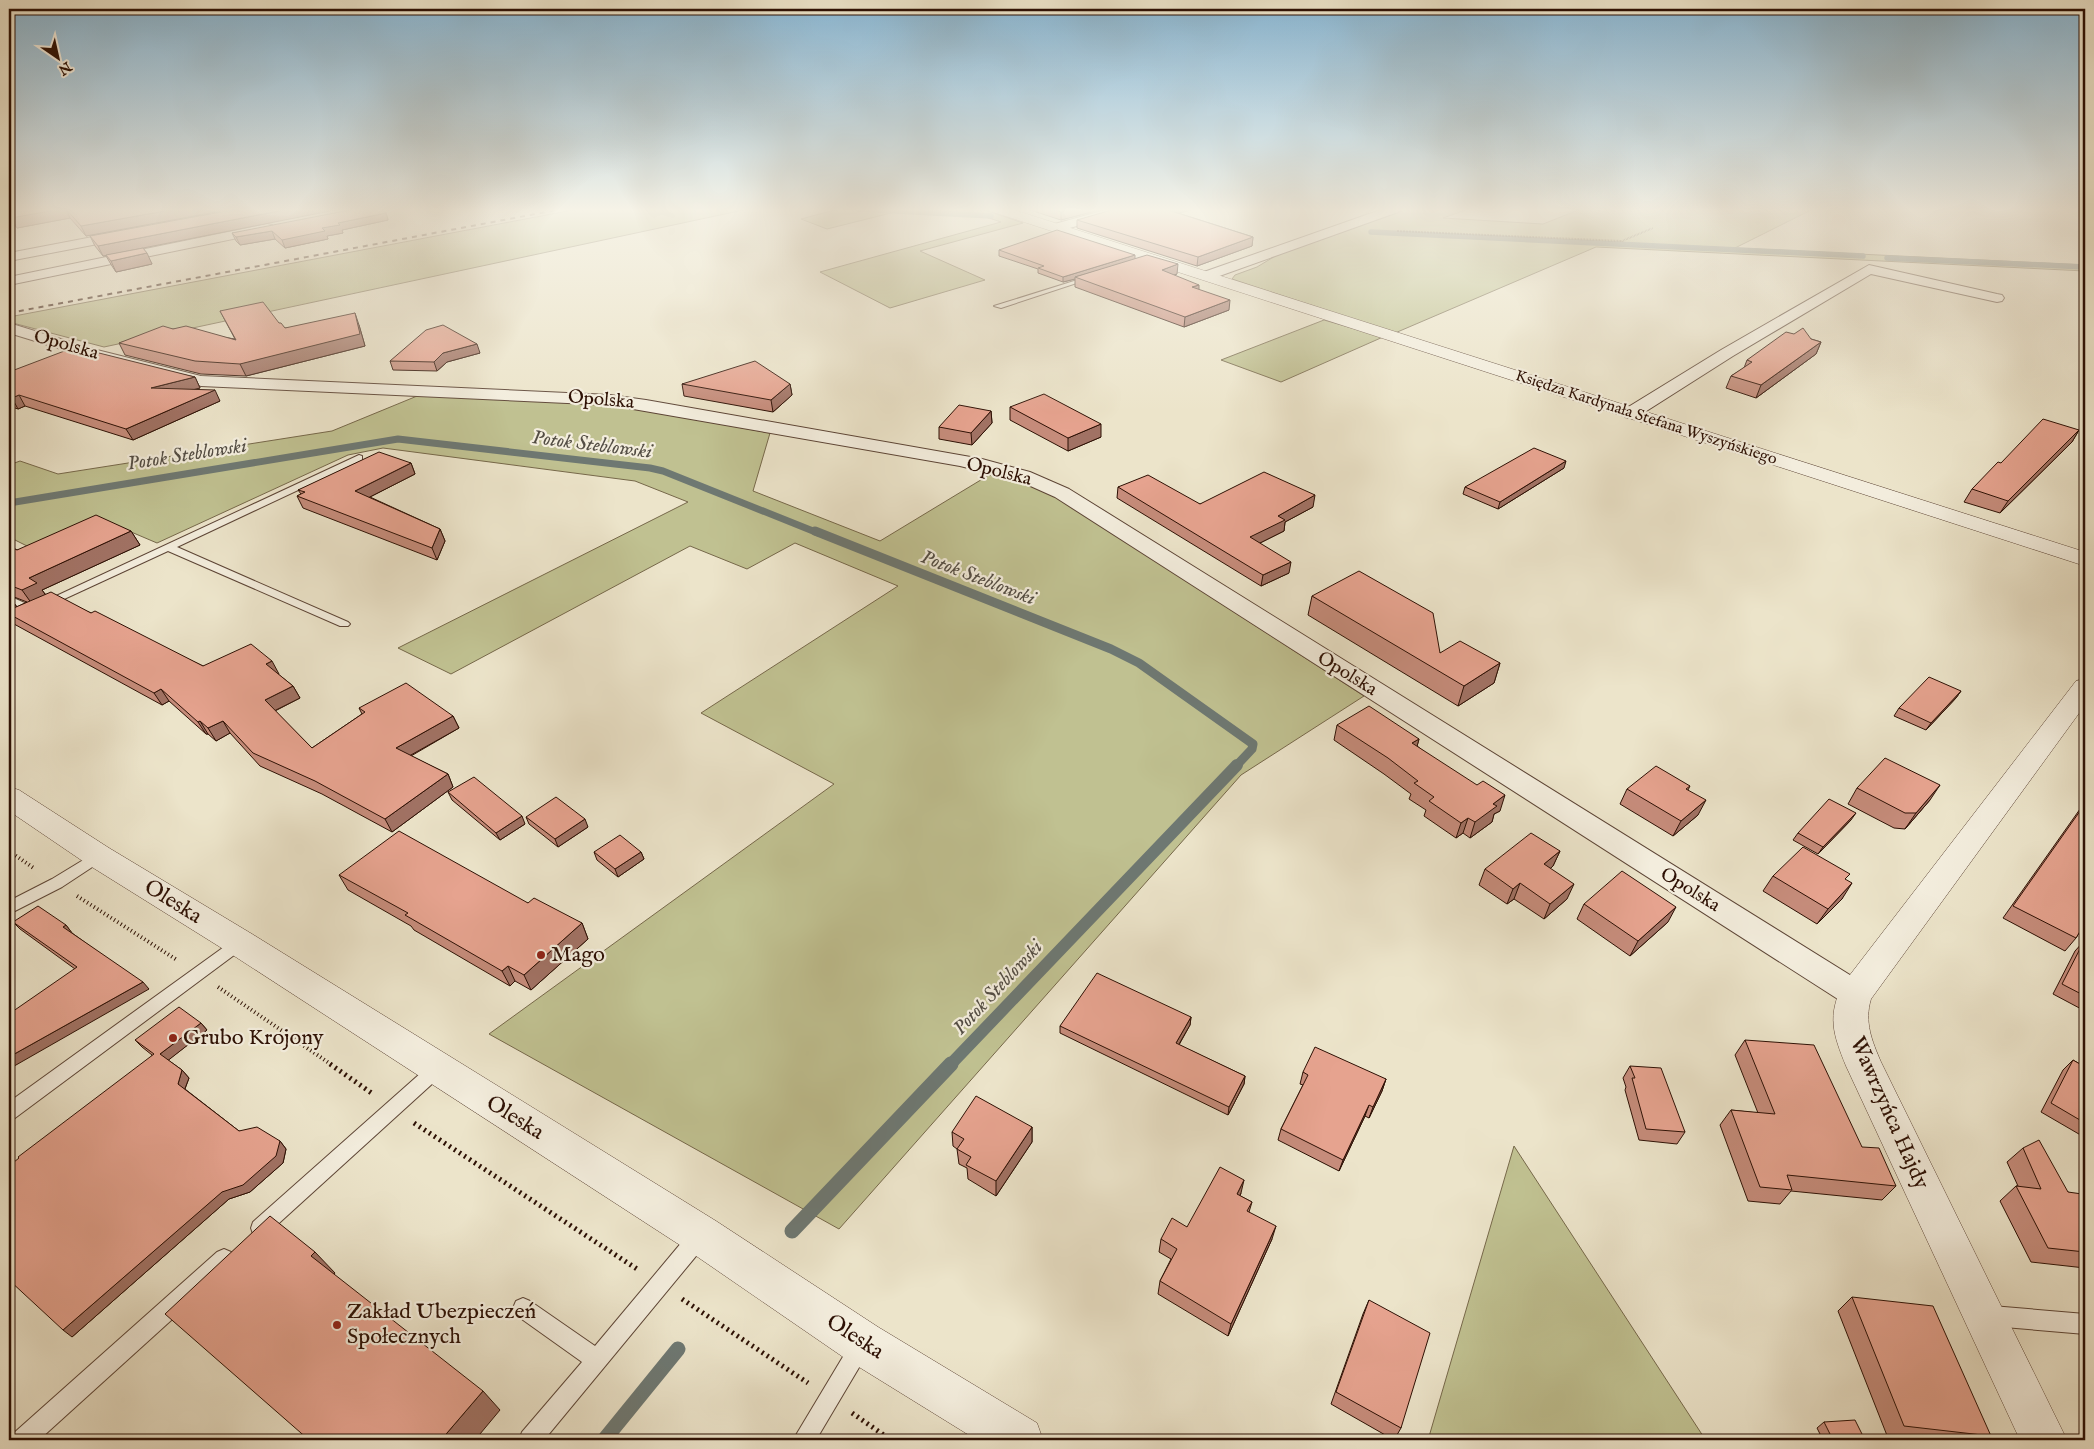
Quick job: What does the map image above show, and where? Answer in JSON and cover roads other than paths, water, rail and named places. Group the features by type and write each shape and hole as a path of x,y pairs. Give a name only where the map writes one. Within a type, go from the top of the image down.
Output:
{"street":[{"path":"9,280 26,277"},
{"name":"Księdza Kardynała Stefana Wyszyńskiego","path":"1208,277 2085,559"},
{"path":"1631,413 1727,353 1856,277"},
{"path":"1903,277 1997,298"},
{"name":"Opolska","path":"9,328 87,352 201,381 610,400 646,404 941,458 1010,472 1038,480 1062,493 1855,994"},
{"name":"Wawrzyńca Hajdy","path":"2044,1440 1864,1066 1852,1033 1849,1018 1855,994 2082,696"},
{"name":"Oleska","path":"9,797 98,856 240,943 701,1235 862,1343 1020,1440"}],"lane":[{"path":"998,306 1093,277"},
{"path":"16,617 359,458"},
{"path":"169,547 344,624"},
{"path":"9,599 32,610"},
{"path":"9,908 57,883 98,856"},
{"path":"9,1112 240,943"},
{"path":"23,1440 437,1069"},
{"path":"530,1440 701,1235"},
{"path":"523,1308 597,1360"},
{"path":"1984,1316 2085,1324"},
{"path":"804,1440 828,1396 862,1343"}],"waterway":[{"name":"Potok Steblowski","path":"9,503 398,439 650,468 663,471 818,533"},
{"name":"Potok Steblowski","path":"815,531 1111,649 1139,663 1253,744 1252,749 1236,766"},
{"name":"Potok Steblowski","path":"950,1065 1237,765"},
{"name":"Potok Steblowski","path":"792,1231 951,1064"},
{"name":"Potok Steblowski","path":"604,1440 678,1349"}],"railway":[{"path":"9,313 202,277"}],"place":[{"name":"Mago","path":"541,955"},
{"name":"Grubo Krojony","path":"173,1038"},
{"name":"Zakład Ubezpieczeń Społecznych","path":"337,1325"}]}
